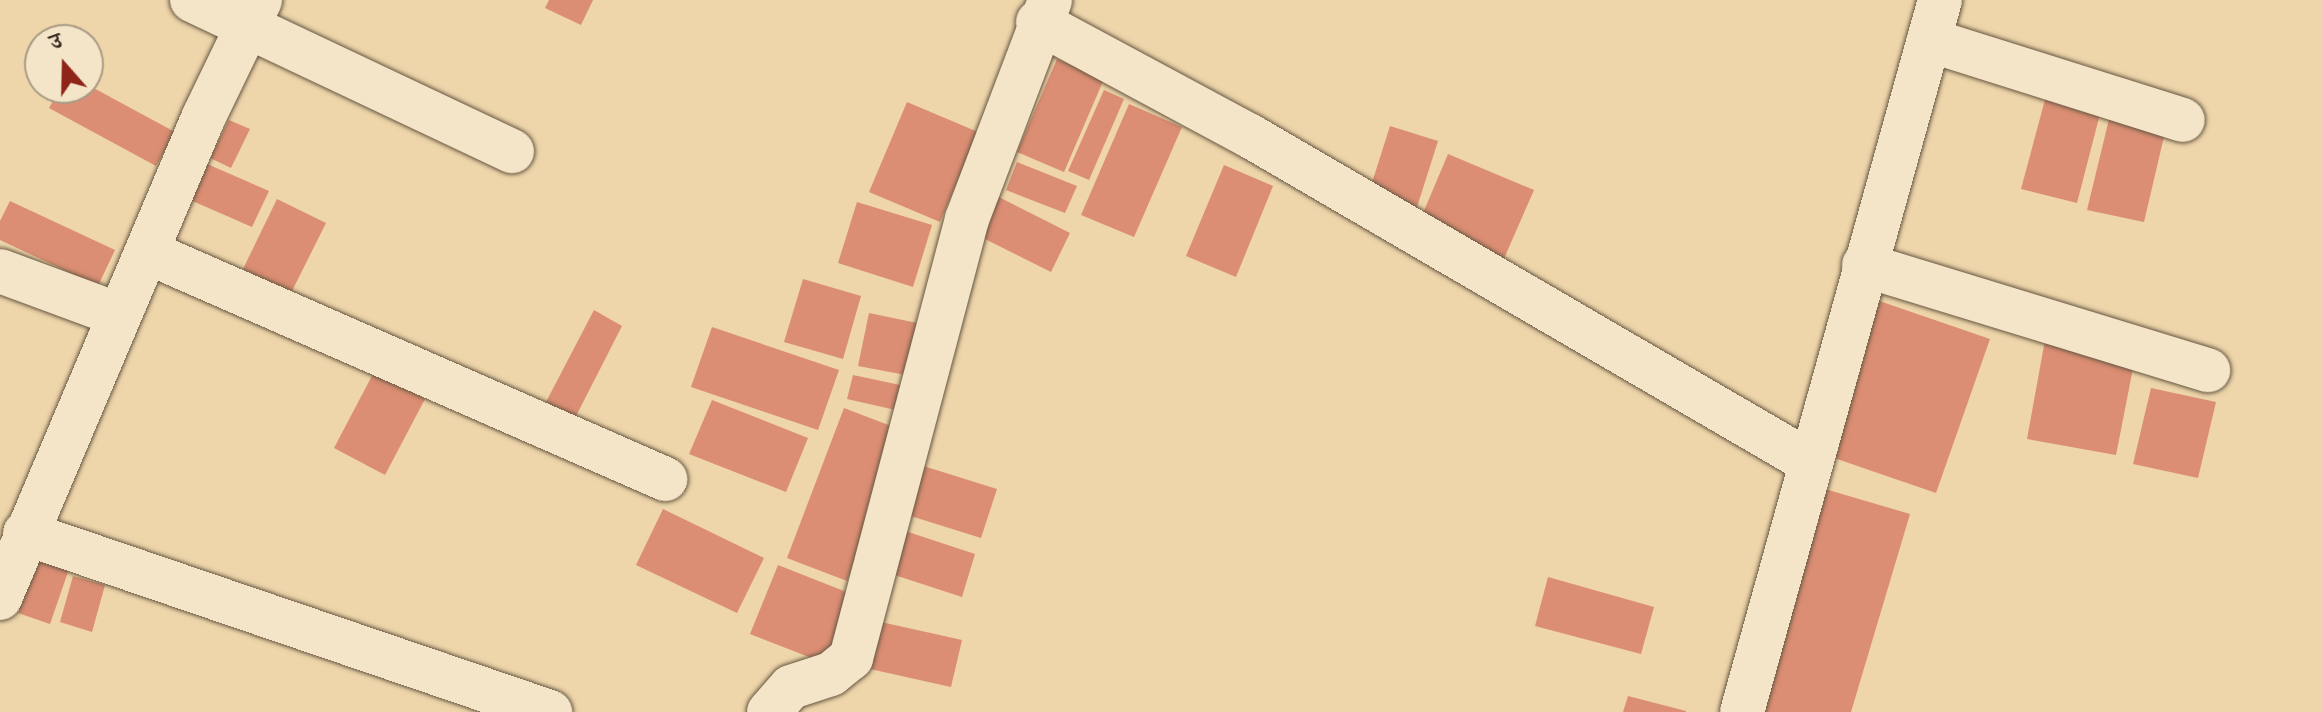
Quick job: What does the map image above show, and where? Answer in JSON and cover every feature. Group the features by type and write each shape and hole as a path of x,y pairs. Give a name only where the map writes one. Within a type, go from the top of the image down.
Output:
{"street":[{"path":"192,0 255,13 512,151"},
{"path":"769,712 791,687 831,674 851,658 967,219 1044,11 1250,136 1808,461"},
{"path":"2,588 119,315 255,13"},
{"path":"1742,712 1808,461 1934,20 2183,120"},
{"path":"147,252 665,479"},
{"path":"1864,265 2208,370"},
{"path":"0,271 119,315"},
{"path":"25,533 550,712"}],"building":[{"path":"549,0 593,0 581,25 545,8"},
{"path":"1057,59 1104,79 1064,172 1017,152"},
{"path":"1104,90 1124,99 1089,180 1068,171"},
{"path":"104,94 175,132 156,166 49,108 51,104 104,104"},
{"path":"2046,96 2101,110 2077,203 2021,189"},
{"path":"907,102 978,132 940,222 869,192"},
{"path":"1129,104 1182,127 1134,237 1081,215"},
{"path":"2110,115 2166,128 2144,222 2087,210"},
{"path":"229,120 250,129 231,168 210,158"},
{"path":"1390,126 1438,141 1411,226 1363,211"},
{"path":"1448,154 1534,190 1492,286 1407,251"},
{"path":"198,160 269,191 252,227 181,196"},
{"path":"1017,162 1077,186 1065,213 1006,190"},
{"path":"1224,165 1273,186 1236,277 1186,256"},
{"path":"989,192 1070,233 1051,272 969,231"},
{"path":"277,199 326,223 291,293 243,269"},
{"path":"10,201 115,250 98,286 0,240 0,221"},
{"path":"857,202 932,225 913,287 838,263"},
{"path":"803,279 861,296 843,359 784,342"},
{"path":"1862,295 1990,339 1936,493 1808,449"},
{"path":"594,310 622,326 575,418 546,402"},
{"path":"869,313 922,324 911,376 858,366"},
{"path":"712,327 839,370 818,430 691,387"},
{"path":"2045,340 2135,358 2116,455 2027,439"},
{"path":"374,372 425,399 385,475 334,448"},
{"path":"853,375 905,386 900,411 847,399"},
{"path":"2151,388 2216,402 2198,478 2133,464"},
{"path":"712,400 808,438 786,492 689,454"},
{"path":"844,408 904,431 847,581 787,558"},
{"path":"901,459 997,489 981,538 885,508"},
{"path":"1825,489 1910,514 1851,712 1758,712"},
{"path":"663,509 764,558 737,613 636,565"},
{"path":"881,523 975,554 962,597 867,566"},
{"path":"38,558 69,569 50,624 18,613"},
{"path":"778,565 854,595 827,664 750,634"},
{"path":"73,576 105,585 92,632 60,622"},
{"path":"1548,577 1654,607 1641,654 1535,626"},
{"path":"881,622 962,640 951,687 870,669"},
{"path":"1628,696 1686,711 1686,712 1623,712"}]}
